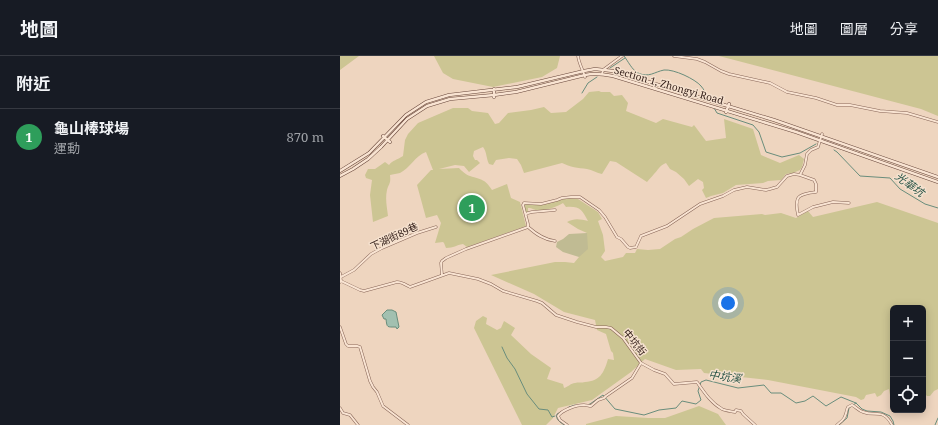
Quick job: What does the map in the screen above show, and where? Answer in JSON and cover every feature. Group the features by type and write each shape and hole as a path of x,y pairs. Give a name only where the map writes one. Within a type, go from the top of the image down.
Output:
{"main road":[{"name":"Section 1, Zhongyi Road","path":"340,176 368,159 381,147 386,138 406,115 426,102 449,95 523,86 595,69 613,71 729,105 892,159 938,177"},
{"name":"Section 1, Zhongyi Road","path":"340,171 369,153 407,119 427,106 450,99 494,96 585,76 602,74 773,124 938,182"},
{"path":"494,90 494,96"},
{"path":"727,111 729,105"},
{"path":"890,166 892,159"}],"street":[{"path":"578,56 580,66 584,71 585,76"},
{"path":"602,74 603,70 622,56"},
{"path":"674,56 698,59 729,74 770,83 787,92 816,98 837,105 850,105 880,111 907,113 938,122"},
{"path":"800,175 805,165 807,154 811,150 818,147 822,135"},
{"path":"555,241 547,240 528,227 523,205 524,203 541,204 562,198 580,197 599,210 617,237 630,248 638,245 641,236 667,226 700,204 724,196 734,190 747,188 766,190 778,187 787,176 794,174 814,180 817,187 816,192 803,194 798,198 796,202 798,215 813,207 833,202 849,203"},
{"path":"526,214 555,210"},
{"name":"下湖街89巷","path":"341,277 354,270 372,254 382,248 417,233 436,227"},
{"path":"340,273 340,282 364,291 397,282 410,287 442,275 441,263 446,258 466,249 528,227"},
{"name":"中坑街","path":"442,275 449,273 478,279 503,291 542,303 556,314 574,321 596,327 611,328 623,338 641,363 665,374 674,384 697,382 707,397 723,410 735,412 736,410 741,411 755,425"},
{"path":"340,327 346,344 348,346 360,347 370,381 383,406 408,425"},
{"path":"566,425 558,416 560,413 577,406 591,406 598,400 604,398 632,378 641,363"},
{"path":"837,425 845,416 848,407 853,405 862,412 885,416 890,420 892,425"},
{"path":"340,408 343,413 350,415 358,425"}],"shaded area":[{"path":"340,56 359,56 340,70"},
{"path":"434,56 560,56 557,68 542,77 493,87 453,79 443,73"},
{"path":"719,56 938,56 938,116 921,109"},
{"path":"589,92 610,92 614,96 622,95 628,103 626,111 656,123 663,119 692,127 694,125 706,141 726,138 724,119 753,129 761,155 780,163 799,155 804,159 802,167 800,170 786,174 781,180 736,185 723,193 706,198 702,190 704,188 703,182 698,179 689,186 684,179 670,169 666,163 661,166 647,182 616,162 610,161 602,174 589,169 562,163 524,173 517,159 509,158 496,160 493,165 489,164 483,147 474,151 473,156 475,160 480,163 469,172 464,166 455,165 439,169 459,168 467,175 485,182 492,190 507,184 511,198 520,202 526,226 467,247 463,244 446,248 443,242 435,243 441,223 437,215 426,218 417,185 431,170 433,170 426,152 419,156 404,171 390,175 390,182 386,197 388,216 373,222 370,195 372,180 366,178 365,175 368,169 375,169 385,162 389,165 403,156 405,140 408,134 418,123 453,108 468,108 472,111 488,113 495,124 499,123 508,113 544,107 551,113 566,112 583,99"},
{"path":"567,198 578,199 598,212 602,219 598,221 603,235 605,251 601,257 605,261 623,257 626,253 635,253 637,249 660,249 675,239 714,218 781,213 796,218 808,211 813,217 877,202 938,223 938,389 930,396 926,395 926,305 890,305 890,395 889,389 877,397 875,393 866,395 864,399 861,400 856,397 768,380 704,373 701,369 676,370 645,359 631,372 592,400 558,408 553,418 546,425 522,425 474,328 476,321 483,316 487,318 486,324 497,330 501,328 504,321 515,328 511,335 531,354 551,368 547,379 563,384 564,388 574,383 590,381 598,378 603,372 608,359 614,360 606,334 597,330 595,320 564,312 534,294 491,275 555,262 574,263 579,257 587,233 567,222 577,219 588,221 582,211 574,207 566,207 563,203 544,211 528,208 528,212 526,212 524,204 528,203 542,205"},
{"path":"587,233 588,249 579,257 563,252 556,247 557,242 569,234"},
{"path":"387,310 396,312 399,327 397,329 396,327 389,327 387,325 386,319 384,319 382,315"},
{"path":"699,406 718,414 726,425 586,425 616,416 665,418"}],"waterway":[{"name":"光華坑","path":"624,56 638,73 648,75 668,70 689,78 701,86 709,99"},
{"path":"610,68 625,58"},
{"path":"582,93 588,83 597,77"},
{"name":"光華坑","path":"714,108 717,113 753,125 759,132 766,152 782,157 800,153 816,144"},
{"name":"光華坑","path":"834,150 860,176 890,178 900,189 925,204 938,208"},
{"path":"502,347 527,394 539,409 548,410 552,417 555,416"},
{"name":"中坑溪","path":"587,405 603,395 615,409 644,415 659,410 676,408 682,401 696,404 701,400 698,391 701,382 706,380 738,388 764,385 771,393 781,393 796,403 805,401 813,396 826,406 841,397 856,403 862,409 867,411 881,412 890,416 894,425"},
{"path":"839,425 847,418 849,408 856,403"},
{"name":"中坑溪","path":"569,407 575,405"},
{"name":"中坑溪","path":"561,412 557,414 557,417 558,420 564,425"},
{"name":"中坑溪","path":"935,425 938,418"}],"place":[{"name":"龜山棒球場","path":"472,208"}]}
